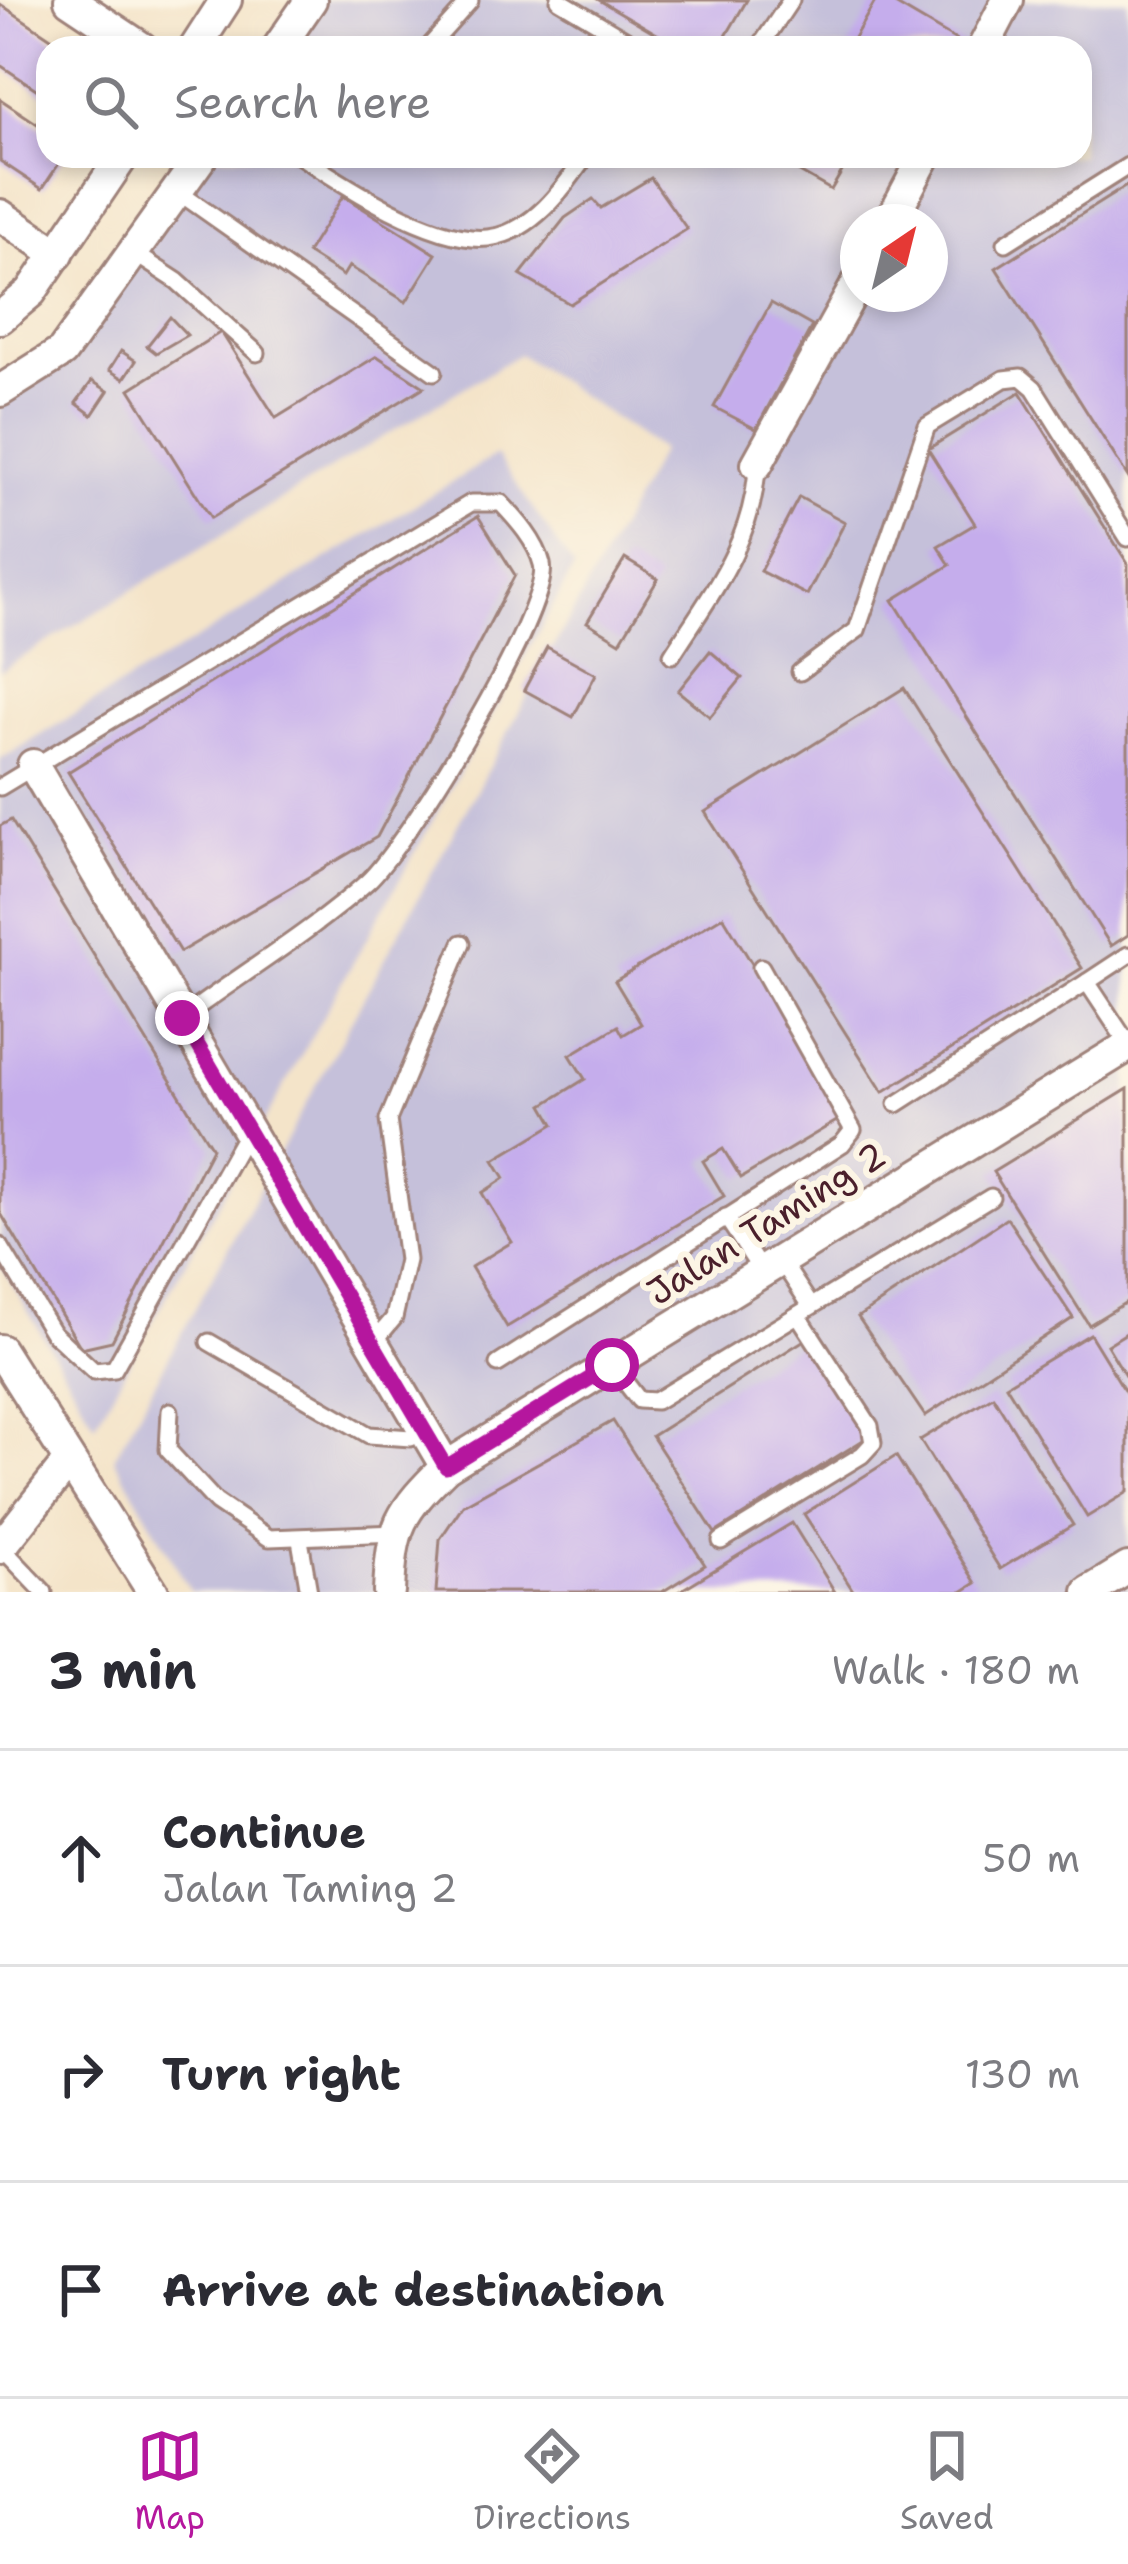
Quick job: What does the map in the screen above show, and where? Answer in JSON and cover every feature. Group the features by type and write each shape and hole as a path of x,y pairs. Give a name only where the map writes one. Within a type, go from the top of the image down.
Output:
{"street":[{"path":"70,0 124,36"},
{"path":"203,36 226,0"},
{"path":"286,36 311,0"},
{"path":"989,36 1008,0"},
{"path":"0,318 32,292 115,168"},
{"path":"0,391 62,352 193,168"},
{"path":"900,204 919,168"},
{"path":"0,215 58,254"},
{"path":"757,464 841,312"},
{"path":"33,765 446,1467"},
{"name":"Jalan Taming 2","path":"389,1592 403,1509 446,1467 1128,1045"},
{"path":"0,1350 153,1592"},
{"path":"0,1547 69,1461"},
{"path":"1089,1592 1128,1568"}],"lane":[{"path":"559,0 620,36"},
{"path":"767,36 790,0"},
{"path":"439,36 470,1"},
{"path":"1006,243 1128,166"},
{"path":"327,168 404,215 442,230 487,238 522,225 560,195 578,168"},
{"path":"177,191 434,372"},
{"path":"134,254 177,281 257,352"},
{"path":"800,671 856,630 927,426 1004,379 1021,377 1034,388 1128,538"},
{"path":"672,655 733,560 756,506 757,464"},
{"path":"0,787 471,503 501,503 522,526 543,566 534,614 418,820 370,880 182,1018"},
{"path":"372,1344 394,1318 407,1259 388,1120 462,944"},
{"path":"897,1104 1128,956"},
{"path":"498,1364 842,1144 853,1130 761,967"},
{"path":"1087,982 1128,1045"},
{"path":"0,1246 69,1353 94,1371 114,1369 248,1130"},
{"path":"612,1365 640,1400 656,1401 991,1197"},
{"path":"722,1541 862,1455 872,1443 870,1426 805,1311 771,1264 726,1216"},
{"path":"209,1342 369,1435 411,1438 423,1428"},
{"path":"170,1411 168,1450 215,1502 269,1538 397,1533"},
{"path":"300,1540 309,1592"},
{"path":"0,1547 34,1587"}],"shaded area":[{"path":"313,0 1128,0 1128,1592 191,1592 114,1458 661,450 519,354 0,671 0,393 61,344 189,168 1092,168 1092,36 286,36"},
{"path":"496,455 574,568 95,1424 0,1264 0,760"}],"building":[{"path":"599,0 747,0 726,36 660,36"},
{"path":"876,0 888,0 949,36 855,36"},
{"path":"0,4 48,36 36,36 36,89 0,65"},
{"path":"0,99 36,123 36,168 56,168 42,189 0,161"},
{"path":"792,168 844,168 831,190"},
{"path":"651,178 687,229 570,304 520,275 565,218 593,199 601,208"},
{"path":"1128,185 1128,477 996,268"},
{"path":"343,196 436,254 406,302 349,266 343,276 307,253"},
{"path":"771,303 812,326 756,429 714,407"},
{"path":"170,317 187,335 156,353 147,346"},
{"path":"221,332 276,418 377,356 424,387 211,518 130,389"},
{"path":"121,351 136,361 124,379 109,370"},
{"path":"92,381 108,391 92,415 76,403"},
{"path":"1020,392 1128,564 1128,935 1111,946 893,600 950,565 938,546 975,524 928,449"},
{"path":"799,497 845,522 807,595 760,571"},
{"path":"478,516 515,575 377,837 180,952 68,772"},
{"path":"625,559 658,579 620,642 587,622"},
{"path":"547,647 596,674 573,717 524,690"},
{"path":"710,651 742,678 710,717 678,691"},
{"path":"904,688 1082,968 883,1092 705,812"},
{"path":"11,820 212,1148 112,1341 81,1348 0,1212 0,826"},
{"path":"723,916 845,1116 741,1178 723,1149 703,1161 724,1196 507,1327 471,1267 512,1242 482,1193 505,1178 494,1160 554,1124 543,1105 585,1079 570,1055 618,1026 623,1035 641,1024 615,981"},
{"path":"1128,1089 1128,1301 1089,1325 993,1172"},
{"path":"1007,1218 1073,1318 925,1416 858,1317"},
{"path":"1128,1332 1128,1380 1107,1345"},
{"path":"1090,1334 1128,1396 1128,1492 1087,1517 1006,1385"},
{"path":"806,1339 868,1437 715,1533 652,1436"},
{"path":"993,1396 1073,1525 1000,1569 920,1440"},
{"path":"613,1421 705,1565 662,1592 436,1592 440,1539 463,1505"},
{"path":"896,1456 976,1583 962,1592 854,1592 804,1514"},
{"path":"792,1523 835,1592 678,1592"}],"route":[{"path":"182,1018 446,1467 612,1365"}]}
